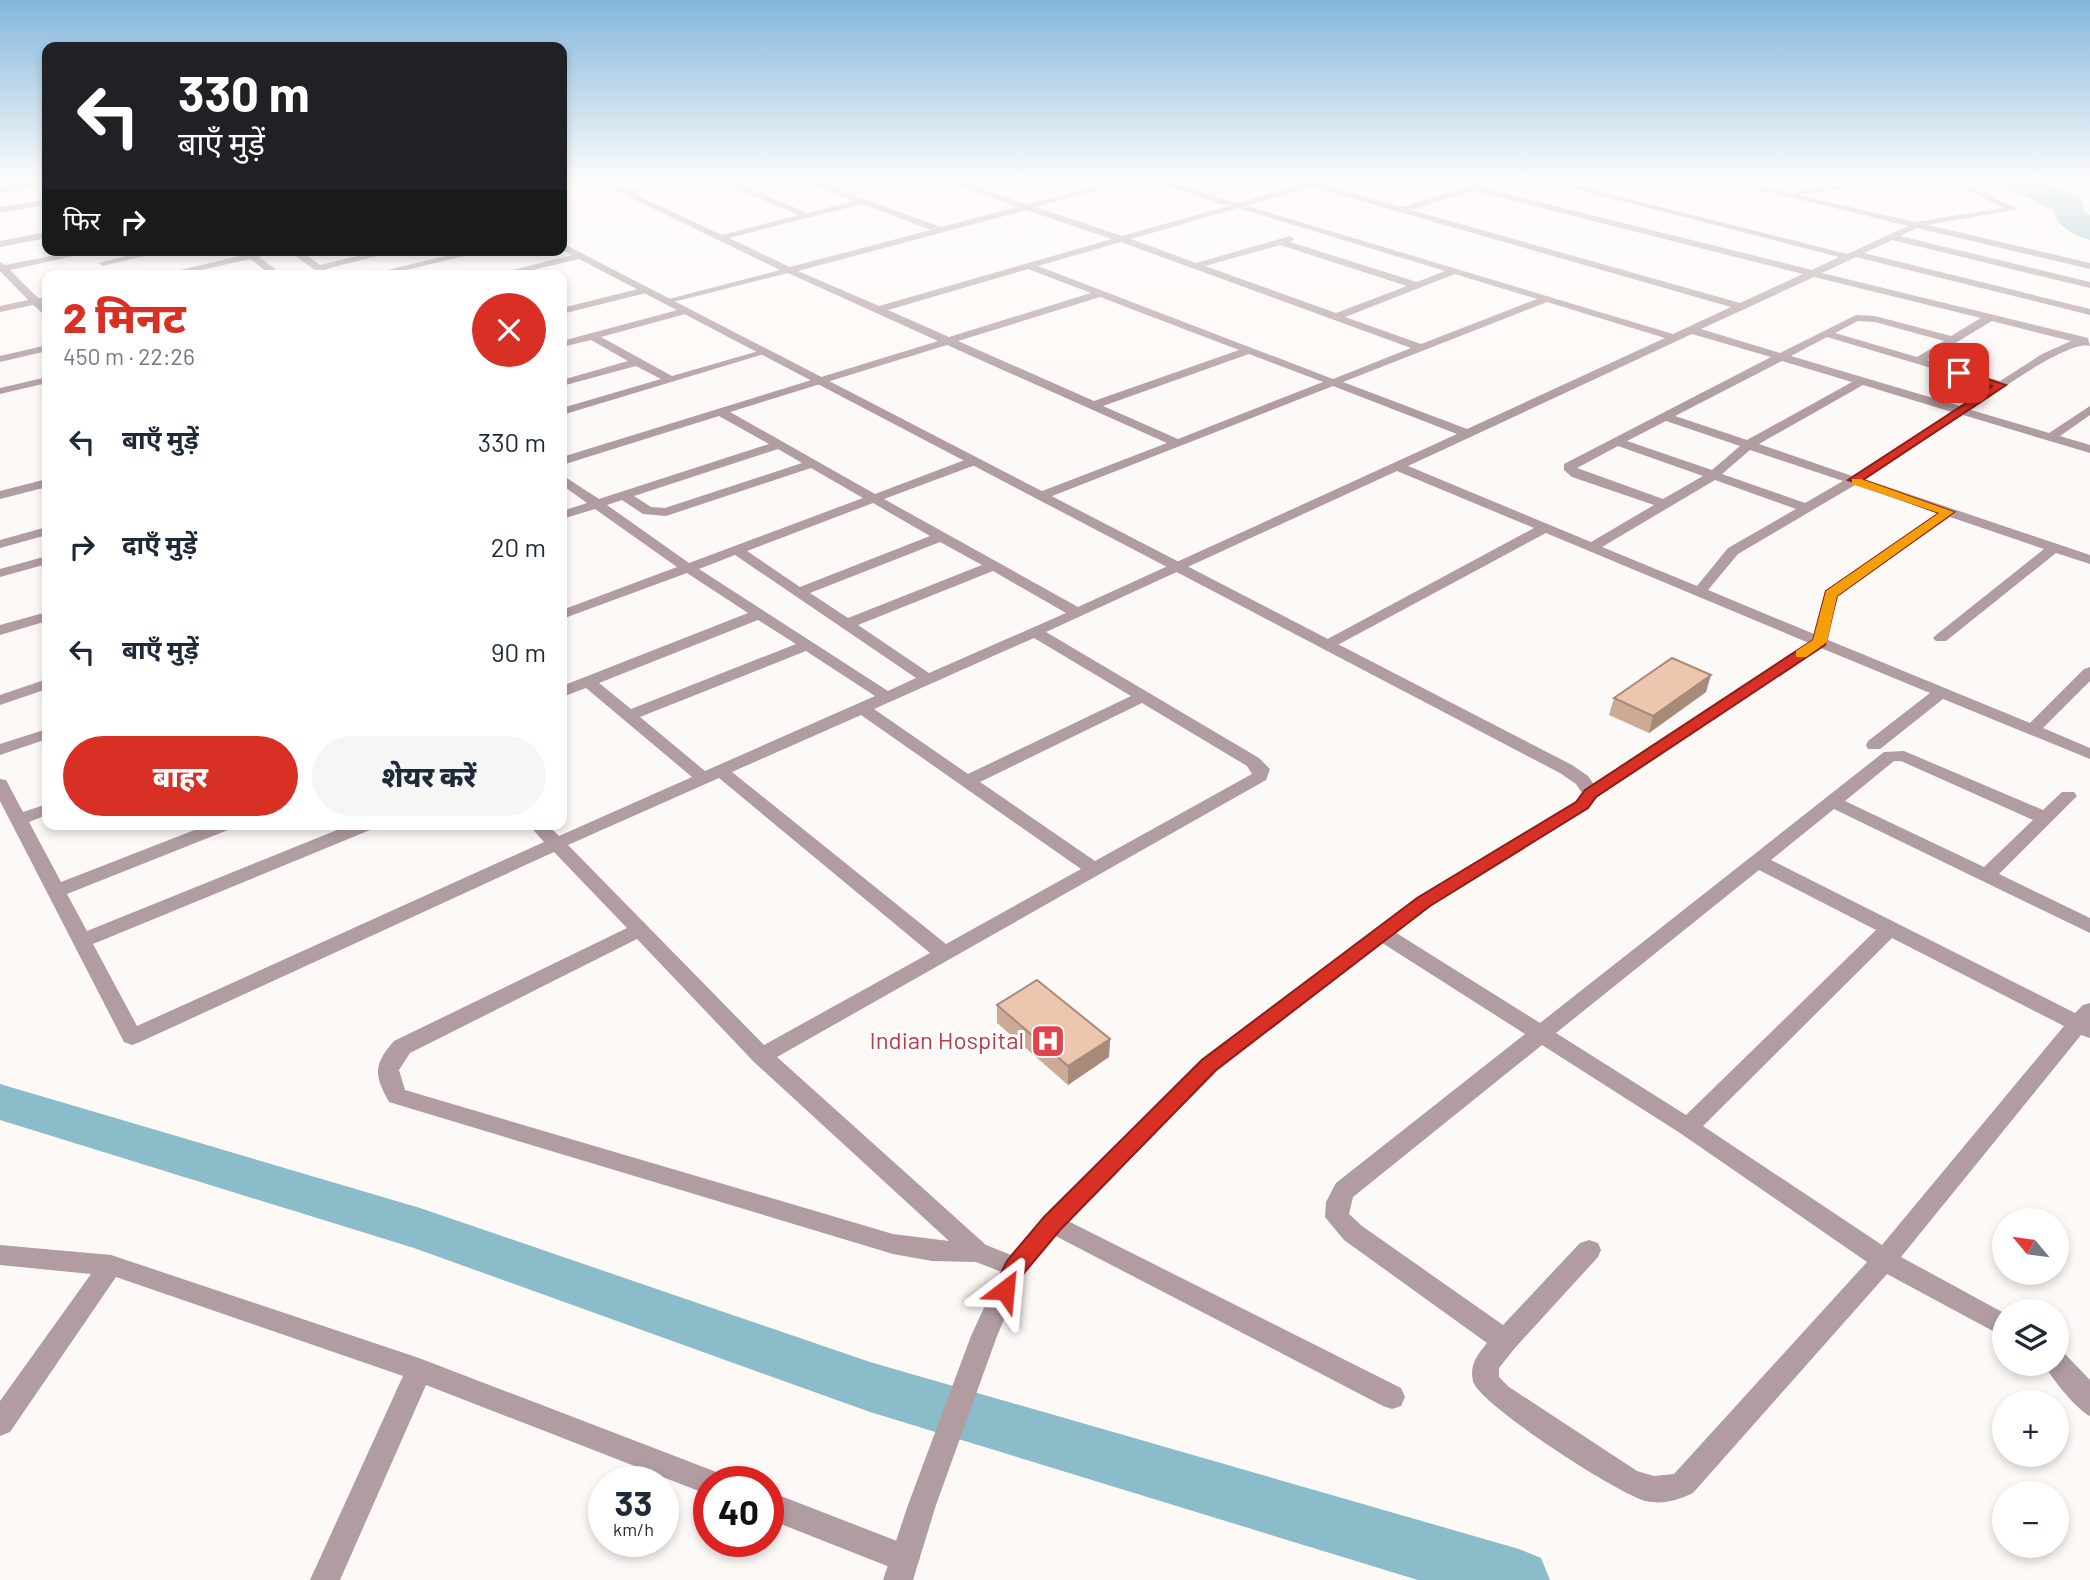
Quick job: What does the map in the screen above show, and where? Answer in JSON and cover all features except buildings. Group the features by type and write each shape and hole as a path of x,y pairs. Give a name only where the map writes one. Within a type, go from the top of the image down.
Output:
{"street":[{"path":"576,254 1566,769 1582,780 1591,793"},
{"path":"755,254 1177,443"},
{"path":"668,302 850,254"},
{"path":"877,310 1072,254"},
{"path":"1162,254 1421,348"},
{"path":"1196,266 1239,254"},
{"path":"1317,254 1418,286"},
{"path":"1395,254 1675,338"},
{"path":"1555,254 1741,307"},
{"path":"1731,254 2088,340"},
{"path":"1847,254 2090,312"},
{"path":"1960,254 2090,285"},
{"path":"2040,254 2090,266"},
{"path":"0,784 132,1037 556,844 1179,568 1853,255"},
{"path":"1,267 64,256"},
{"path":"97,256 112,270"},
{"path":"103,263 136,256"},
{"path":"183,270 236,256"},
{"path":"251,256 271,270"},
{"path":"300,256 320,270"},
{"path":"317,268 370,256"},
{"path":"394,270 456,256"},
{"path":"520,270 580,256"},
{"path":"1,267 15,281 42,300"},
{"path":"1028,267 1468,434"},
{"path":"1336,317 1452,272"},
{"path":"0,284 15,281"},
{"path":"567,310 646,290"},
{"path":"567,459 1099,294"},
{"path":"1042,496 1547,299"},
{"path":"0,309 42,300"},
{"path":"567,343 685,311"},
{"path":"1664,504 1570,471 1567,467 1615,440 1861,317 1953,340"},
{"path":"1918,361 1991,317"},
{"path":"1691,330 2090,449"},
{"path":"1827,334 2001,385"},
{"path":"592,336 670,380"},
{"path":"1699,592 1733,551 1854,480 2046,356 2088,340"},
{"path":"0,359 42,349"},
{"path":"1092,406 1247,351"},
{"path":"567,411 766,352"},
{"path":"567,382 637,362"},
{"path":"0,391 42,381"},
{"path":"1592,547 1714,475 1748,445 1862,381"},
{"path":"719,411 1077,613"},
{"path":"2051,437 2090,411"},
{"path":"1663,416 2090,560"},
{"path":"1615,440 1807,508"},
{"path":"567,513 778,445"},
{"path":"567,613 974,461"},
{"path":"623,495 648,511 666,512 812,464"},
{"path":"1398,467 2090,754"},
{"path":"567,483 688,568 887,697"},
{"path":"2,492 42,484"},
{"path":"784,1513 902,1569 984,1336 1015,1267 1052,1223 1209,1065 1424,902 1582,805 1591,793 1820,642 1830,594 1948,512"},
{"path":"1327,645 1545,528"},
{"path":"0,544 42,532"},
{"path":"799,592 940,537"},
{"path":"1941,638 2054,548"},
{"path":"736,550 929,679"},
{"path":"0,573 42,561"},
{"path":"847,624 993,566"},
{"path":"567,690 760,614"},
{"path":"0,630 42,617"},
{"path":"762,1056 1260,776 1261,769 1253,762 1035,632"},
{"path":"629,716 807,645"},
{"path":"2032,730 2090,671"},
{"path":"588,682 629,716 711,775 945,954"},
{"path":"0,700 42,686"},
{"path":"1874,745 1941,692"},
{"path":"967,782 1144,696"},
{"path":"862,708 1094,870"},
{"path":"0,750 42,736"},
{"path":"1505,1341 1353,1233 1337,1217 1338,1202 1344,1191 1891,756 1897,755 2045,818"},
{"path":"1986,876 2068,796"},
{"path":"1835,803 2090,926"},
{"path":"19,820 42,811"},
{"path":"56,891 212,830"},
{"path":"82,941 349,830"},
{"path":"543,830 762,1056 977,1252"},
{"path":"1589,1250 1486,1363 1486,1381 1500,1396 1627,1480 1647,1490 1667,1490 1683,1484 1884,1260 2086,1021 1889,929 1759,862"},
{"path":"1688,1127 1889,929"},
{"path":"640,930 402,1047 387,1062 386,1077 397,1096 893,1244 932,1251 977,1252 1015,1267"},
{"path":"1383,934 1688,1127 1884,1260 1992,1319"},
{"path":"1052,1223 1392,1396"},
{"path":"0,1255 111,1265 419,1370 693,1476"},
{"path":"0,1423 111,1265"},
{"path":"325,1580 419,1370"},
{"path":"2069,1376 2090,1404"}],"waterway":[{"path":"0,1102 420,1229 870,1387 1519,1580"}],"slow traffic":[{"path":"1801,654 1820,642 1830,594 1948,512 1856,481"}],"place":[{"name":"Indian Hospital","path":"1048,1041"}],"route":[{"path":"1005,1290 1015,1267 1052,1223 1209,1065 1424,902 1582,805 1591,793 1820,642 1830,594 1948,512 1854,480 2001,385 1959,373"}]}
